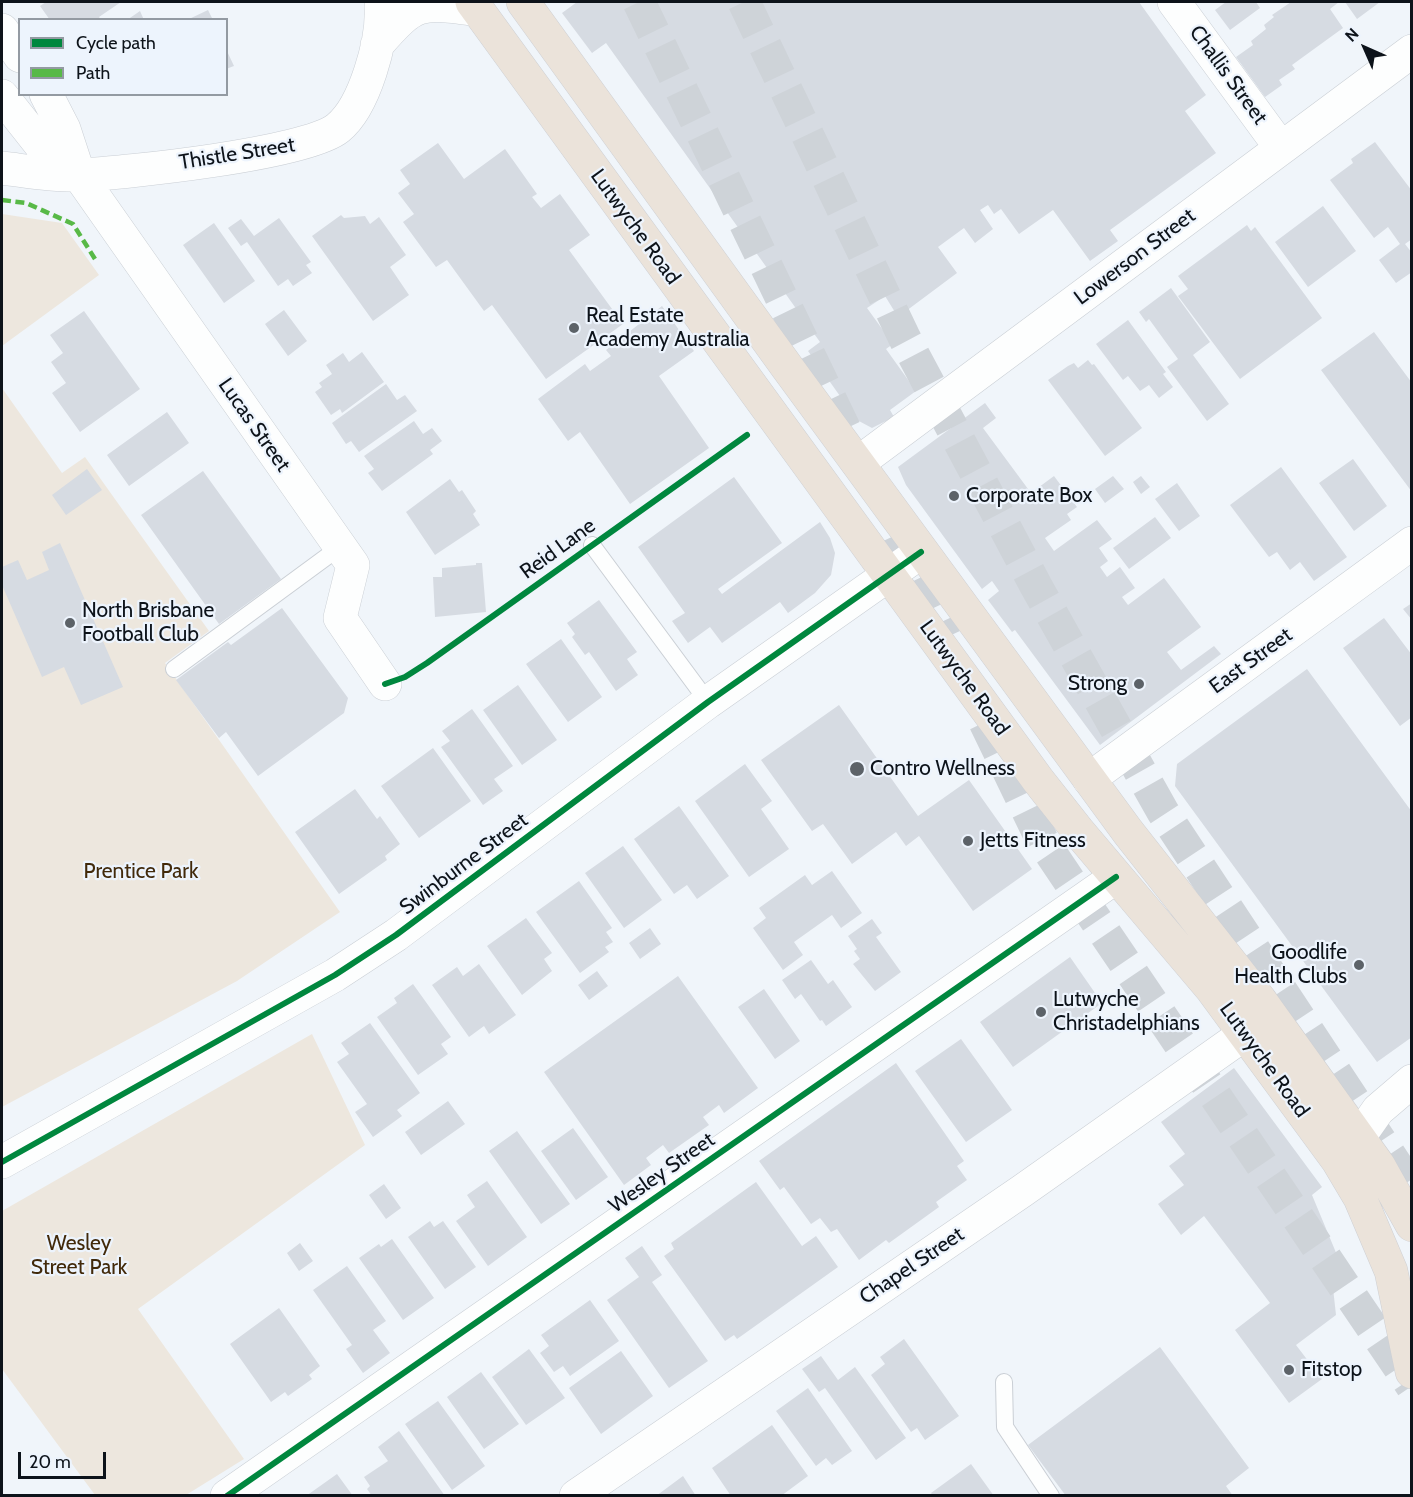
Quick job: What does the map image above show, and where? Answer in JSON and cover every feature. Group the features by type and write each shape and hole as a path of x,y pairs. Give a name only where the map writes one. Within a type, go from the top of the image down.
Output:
{"highway":[{"name":"Lutwyche Road","path":"523,2 1089,780 1260,1000 1359,1137 1397,1196 1412,1225"},
{"name":"Lutwyche Road","path":"475,6 1038,780 1246,1033 1338,1161 1360,1198 1391,1271 1412,1372"}],"street":[{"name":"Challis Street","path":"1174,2 1281,148"},
{"path":"377,45 403,16 417,8 438,5 475,6"},
{"name":"Thistle Street","path":"2,168 80,175 286,148 323,137 338,128 355,107 377,45 381,29 381,6"},
{"path":"2,30 18,53"},
{"name":"Lowerson Street","path":"858,464 1412,51"},
{"path":"2,96 40,144 80,175"},
{"path":"47,96 64,129 80,175"},
{"name":"Lucas Street","path":"80,175 353,565 340,618 385,684"},
{"name":"East Street","path":"1089,780 1412,543"},
{"name":"Swinburne Street","path":"2,1162 335,975 396,935 708,702 921,552"},
{"name":"Wesley Street","path":"239,1492 1116,877"},
{"name":"Chapel Street","path":"576,1496 1022,1191 1246,1033"},
{"path":"1359,1137 1378,1110 1412,1081"}],"lane":[{"name":"Reid Lane","path":"592,545 708,702"},
{"path":"174,669 340,547"},
{"path":"1004,1382 1005,1427 1051,1496"}],"green space":[{"path":"2,214 62,223 99,275 2,346"},
{"name":"Prentice Park","path":"2,388 62,473 85,457 209,631 165,663 340,912 237,981 2,1107"},
{"name":"Wesley Street Park","path":"312,1034 365,1145 138,1309 244,1459 186,1495 95,1495 2,1369 2,1211"}],"building":[{"path":"46,2 121,2 100,18 49,18 40,6"},
{"path":"577,2 1139,2 1206,95 1185,111 1216,153 1110,230 1118,241 1090,261 1053,210 1019,234 1001,209 994,214 988,205 980,210 993,229 975,243 964,228 938,247 957,273 898,317 885,296 867,308 893,344 886,349 916,391 890,410 894,417 872,428 857,420 808,351 820,342 606,43 592,53 562,13"},
{"path":"1226,2 1256,2 1260,8 1230,30 1215,10"},
{"path":"1291,2 1339,2 1330,9 1343,28 1292,65 1295,69 1279,80 1282,85 1265,97 1236,57 1253,45 1251,41 1266,29 1264,25 1274,17 1272,15"},
{"path":"1345,2 1380,2 1357,19"},
{"path":"208,10 212,18 191,18"},
{"path":"140,11 143,18 130,18"},
{"path":"228,53 234,66 228,68"},
{"path":"1375,142 1412,191 1412,239 1405,244 1412,253 1412,272 1396,283 1379,260 1400,244 1388,227 1374,238 1330,180 1353,163 1351,159"},
{"path":"438,143 464,179 505,149 537,194 532,197 541,208 560,194 590,235 569,250 623,324 546,379 492,305 484,311 447,260 436,267 403,222 414,214 398,193 410,184 400,170"},
{"path":"1323,206 1356,251 1308,287 1275,242"},
{"path":"341,215 344,218 365,216 370,224 379,217 406,255 390,267 409,295 373,321 312,236"},
{"path":"279,218 311,262 306,265 312,273 293,286 288,279 278,286 247,242 241,246 228,228 241,219 254,236"},
{"path":"214,223 255,281 224,303 183,245"},
{"path":"1247,225 1251,231 1255,227 1322,318 1240,379 1178,296 1188,289 1178,276"},
{"path":"1171,288 1210,342 1193,355 1229,404 1207,421 1167,367 1178,359 1149,319 1146,322 1139,312"},
{"path":"662,306 694,351 659,376 709,448 630,504 580,432 568,441 538,399 585,364 590,371 611,356 606,350"},
{"path":"284,310 307,341 288,356 265,324"},
{"path":"84,311 140,389 80,432 52,393 66,383 51,362 63,353 50,335"},
{"path":"1128,320 1166,372 1163,374 1173,387 1159,398 1149,385 1140,391 1128,376 1123,380 1096,344"},
{"path":"1374,332 1412,383 1412,492 1321,370"},
{"path":"362,352 384,382 342,413 340,409 331,415 315,392 322,387 319,383 332,374 326,365 343,353 349,362"},
{"path":"1088,360 1092,365 1094,364 1142,428 1105,456 1048,380 1074,363 1078,368"},
{"path":"386,384 397,400 405,395 417,411 359,452 351,441 346,444 332,423"},
{"path":"985,403 996,418 983,428 1031,493 1054,476 1077,507 1067,514 1071,520 1045,538 1054,551 1097,520 1112,539 1099,548 1108,561 1100,567 1107,577 1120,567 1135,588 1122,597 1128,605 1164,578 1201,627 1167,652 1181,670 1214,646 1221,654 1100,745 1015,630 1012,632 988,600 999,591 992,581 982,589 906,485 898,467"},
{"path":"167,412 189,443 129,486 107,455"},
{"path":"414,421 423,434 432,428 442,441 430,450 433,454 382,491 368,473 374,469 364,456"},
{"path":"1353,459 1387,506 1354,531 1319,483"},
{"path":"1281,467 1347,557 1314,581 1300,562 1290,570 1277,552 1269,557 1230,505"},
{"path":"87,469 102,490 66,515 52,495"},
{"path":"203,471 281,579 219,624 141,515"},
{"path":"1113,476 1124,489 1105,503 1095,489"},
{"path":"1141,476 1150,487 1141,494 1133,482"},
{"path":"734,477 782,543 718,589 722,594 820,522 830,538 835,553 831,575 815,593 788,613 780,602 722,643 710,627 688,643 672,621 685,613 638,547"},
{"path":"450,479 459,492 462,490 476,511 473,514 480,525 435,555 406,512"},
{"path":"1177,483 1200,516 1179,531 1155,499"},
{"path":"1155,517 1171,538 1129,569 1113,548"},
{"name":"North Brisbane Football Club","path":"60,543 123,687 81,705 64,667 42,677 2,585 2,567 18,560 27,580 49,570 42,552"},
{"path":"476,563 482,563 486,612 435,617 433,577 442,577 442,568 476,565"},
{"path":"599,600 637,652 627,659 638,675 616,691 589,652 585,655 572,637 575,634 567,623"},
{"path":"1412,603 1412,620 1403,609"},
{"path":"282,608 348,698 344,713 258,776 226,732 219,738 176,680 228,642 231,645"},
{"path":"1384,618 1412,655 1412,717 1400,726 1343,648"},
{"path":"561,639 602,697 568,722 526,664"},
{"path":"1307,669 1412,812 1412,1037 1377,1062 1175,786 1177,764"},
{"path":"518,685 557,740 522,765 483,710"},
{"path":"839,705 918,816 969,780 1032,869 973,911 919,836 906,846 896,832 852,864 823,824 812,831 761,760"},
{"path":"472,709 513,766 494,779 503,791 483,805 441,747 450,741 442,731"},
{"path":"433,748 471,801 419,838 381,786"},
{"path":"745,764 772,801 761,809 789,849 749,877 695,801"},
{"path":"355,789 377,819 380,816 400,844 385,856 387,860 339,894 295,832"},
{"path":"679,806 729,876 697,899 687,885 674,894 634,839"},
{"path":"623,846 662,900 624,928 585,873"},
{"path":"832,871 862,913 841,928 832,915 794,942 803,955 783,970 753,928 766,918 759,908 805,875 812,885"},
{"path":"579,881 612,928 606,932 613,942 605,947 609,952 580,973 536,912"},
{"path":"526,918 552,953 544,959 552,971 522,995 487,946"},
{"path":"872,919 882,933 876,937 901,972 875,991 853,964 860,959 854,951 857,949 848,936"},
{"path":"650,928 661,944 640,959 629,943"},
{"name":"Lutwyche Christadelphians","path":"1070,957 1102,1003 1013,1067 980,1022"},
{"path":"811,960 828,984 833,980 852,1007 826,1026 801,994 795,999 782,980"},
{"path":"479,964 516,1015 489,1034 484,1026 469,1037 432,985 457,967 463,976"},
{"path":"597,971 608,986 589,1000 578,985"},
{"path":"678,976 758,1088 724,1113 719,1105 703,1117 709,1125 669,1153 663,1145 646,1158 651,1165 624,1185 544,1072"},
{"path":"413,984 451,1037 441,1044 448,1054 418,1075 377,1017 397,1003 394,998"},
{"path":"764,989 800,1041 775,1059 738,1007"},
{"path":"370,1023 420,1093 397,1110 402,1116 373,1137 355,1112 367,1104 337,1062 349,1054 341,1043"},
{"path":"961,1039 1012,1110 966,1142 915,1071"},
{"path":"896,1063 964,1161 957,1166 967,1180 936,1202 939,1207 889,1243 886,1240 859,1260 837,1229 831,1232 820,1218 811,1224 784,1187 780,1190 759,1161"},
{"path":"1234,1068 1322,1187 1312,1195 1347,1279 1333,1288 1336,1315 1296,1345 1322,1379 1289,1403 1235,1330 1270,1303 1204,1216 1181,1235 1158,1204 1184,1185 1169,1166 1185,1154 1161,1122"},
{"path":"448,1101 465,1124 421,1155 405,1132"},
{"path":"573,1128 608,1177 576,1200 541,1151"},
{"path":"517,1131 570,1204 541,1224 489,1151"},
{"path":"487,1181 527,1237 488,1266 456,1221 475,1207 467,1195"},
{"path":"756,1182 802,1246 816,1236 838,1267 737,1339 734,1335 725,1341 664,1256 674,1249 671,1243"},
{"path":"384,1184 401,1208 386,1219 369,1195"},
{"path":"430,1221 434,1227 443,1221 476,1267 445,1289 408,1237"},
{"path":"392,1239 434,1298 403,1320 359,1258 379,1244 381,1247"},
{"path":"300,1243 313,1261 299,1271 287,1253"},
{"path":"642,1246 662,1275 652,1282 708,1361 669,1388 607,1300 639,1277 625,1258"},
{"path":"347,1266 386,1321 373,1330 390,1353 363,1373 346,1349 352,1345 313,1290"},
{"path":"590,1300 619,1341 570,1376 563,1366 554,1372 540,1353 549,1346 541,1335"},
{"path":"279,1308 320,1366 309,1375 312,1379 288,1396 285,1392 271,1402 230,1344"},
{"path":"904,1339 959,1416 925,1440 917,1428 911,1432 871,1375 885,1364 880,1357"},
{"path":"1160,1347 1249,1468 1226,1486 1233,1496 1066,1496 1028,1445"},
{"path":"529,1349 565,1398 526,1425 492,1377"},
{"path":"621,1351 653,1396 601,1434 569,1388"},
{"path":"821,1356 838,1380 855,1367 906,1438 876,1460 825,1388 819,1392 802,1369"},
{"path":"481,1372 519,1424 484,1449 447,1397"},
{"path":"808,1388 852,1451 832,1465 826,1458 816,1466 776,1411"},
{"path":"438,1401 485,1466 452,1490 405,1424"},
{"path":"772,1425 808,1476 781,1496 731,1496 712,1468"},
{"path":"399,1431 445,1496 372,1496 367,1489 370,1486 364,1477 388,1461 378,1447"},
{"path":"971,1464 994,1496 933,1496 931,1493"},
{"path":"337,1474 353,1496 306,1496"},
{"path":"683,1476 696,1496 656,1496"}],"tunnel":[{"path":"639,2 849,438"},
{"path":"744,2 905,339 1036,586 1163,812 1412,1189"},
{"path":"896,535 945,638"},
{"path":"985,722 1043,842 1412,1386"}],"marked path":[{"path":"2,200 26,203 73,224 95,259"}],"cycle path":[{"path":"385,684 405,677 427,663 747,435"},
{"path":"2,1162 335,975 396,935 708,702 921,552"},
{"path":"227,1496 1116,877"}],"place":[{"name":"Real Estate Academy Australia","path":"574,328"},
{"name":"Corporate Box","path":"954,496"},
{"name":"North Brisbane Football Club","path":"70,623"},
{"name":"Strong","path":"1139,684"},
{"name":"Contro Wellness","path":"857,769"},
{"name":"Jetts Fitness","path":"968,841"},
{"name":"Goodlife Health Clubs","path":"1359,965"},
{"name":"Lutwyche Christadelphians","path":"1041,1012"},
{"name":"Fitstop","path":"1289,1370"}]}
